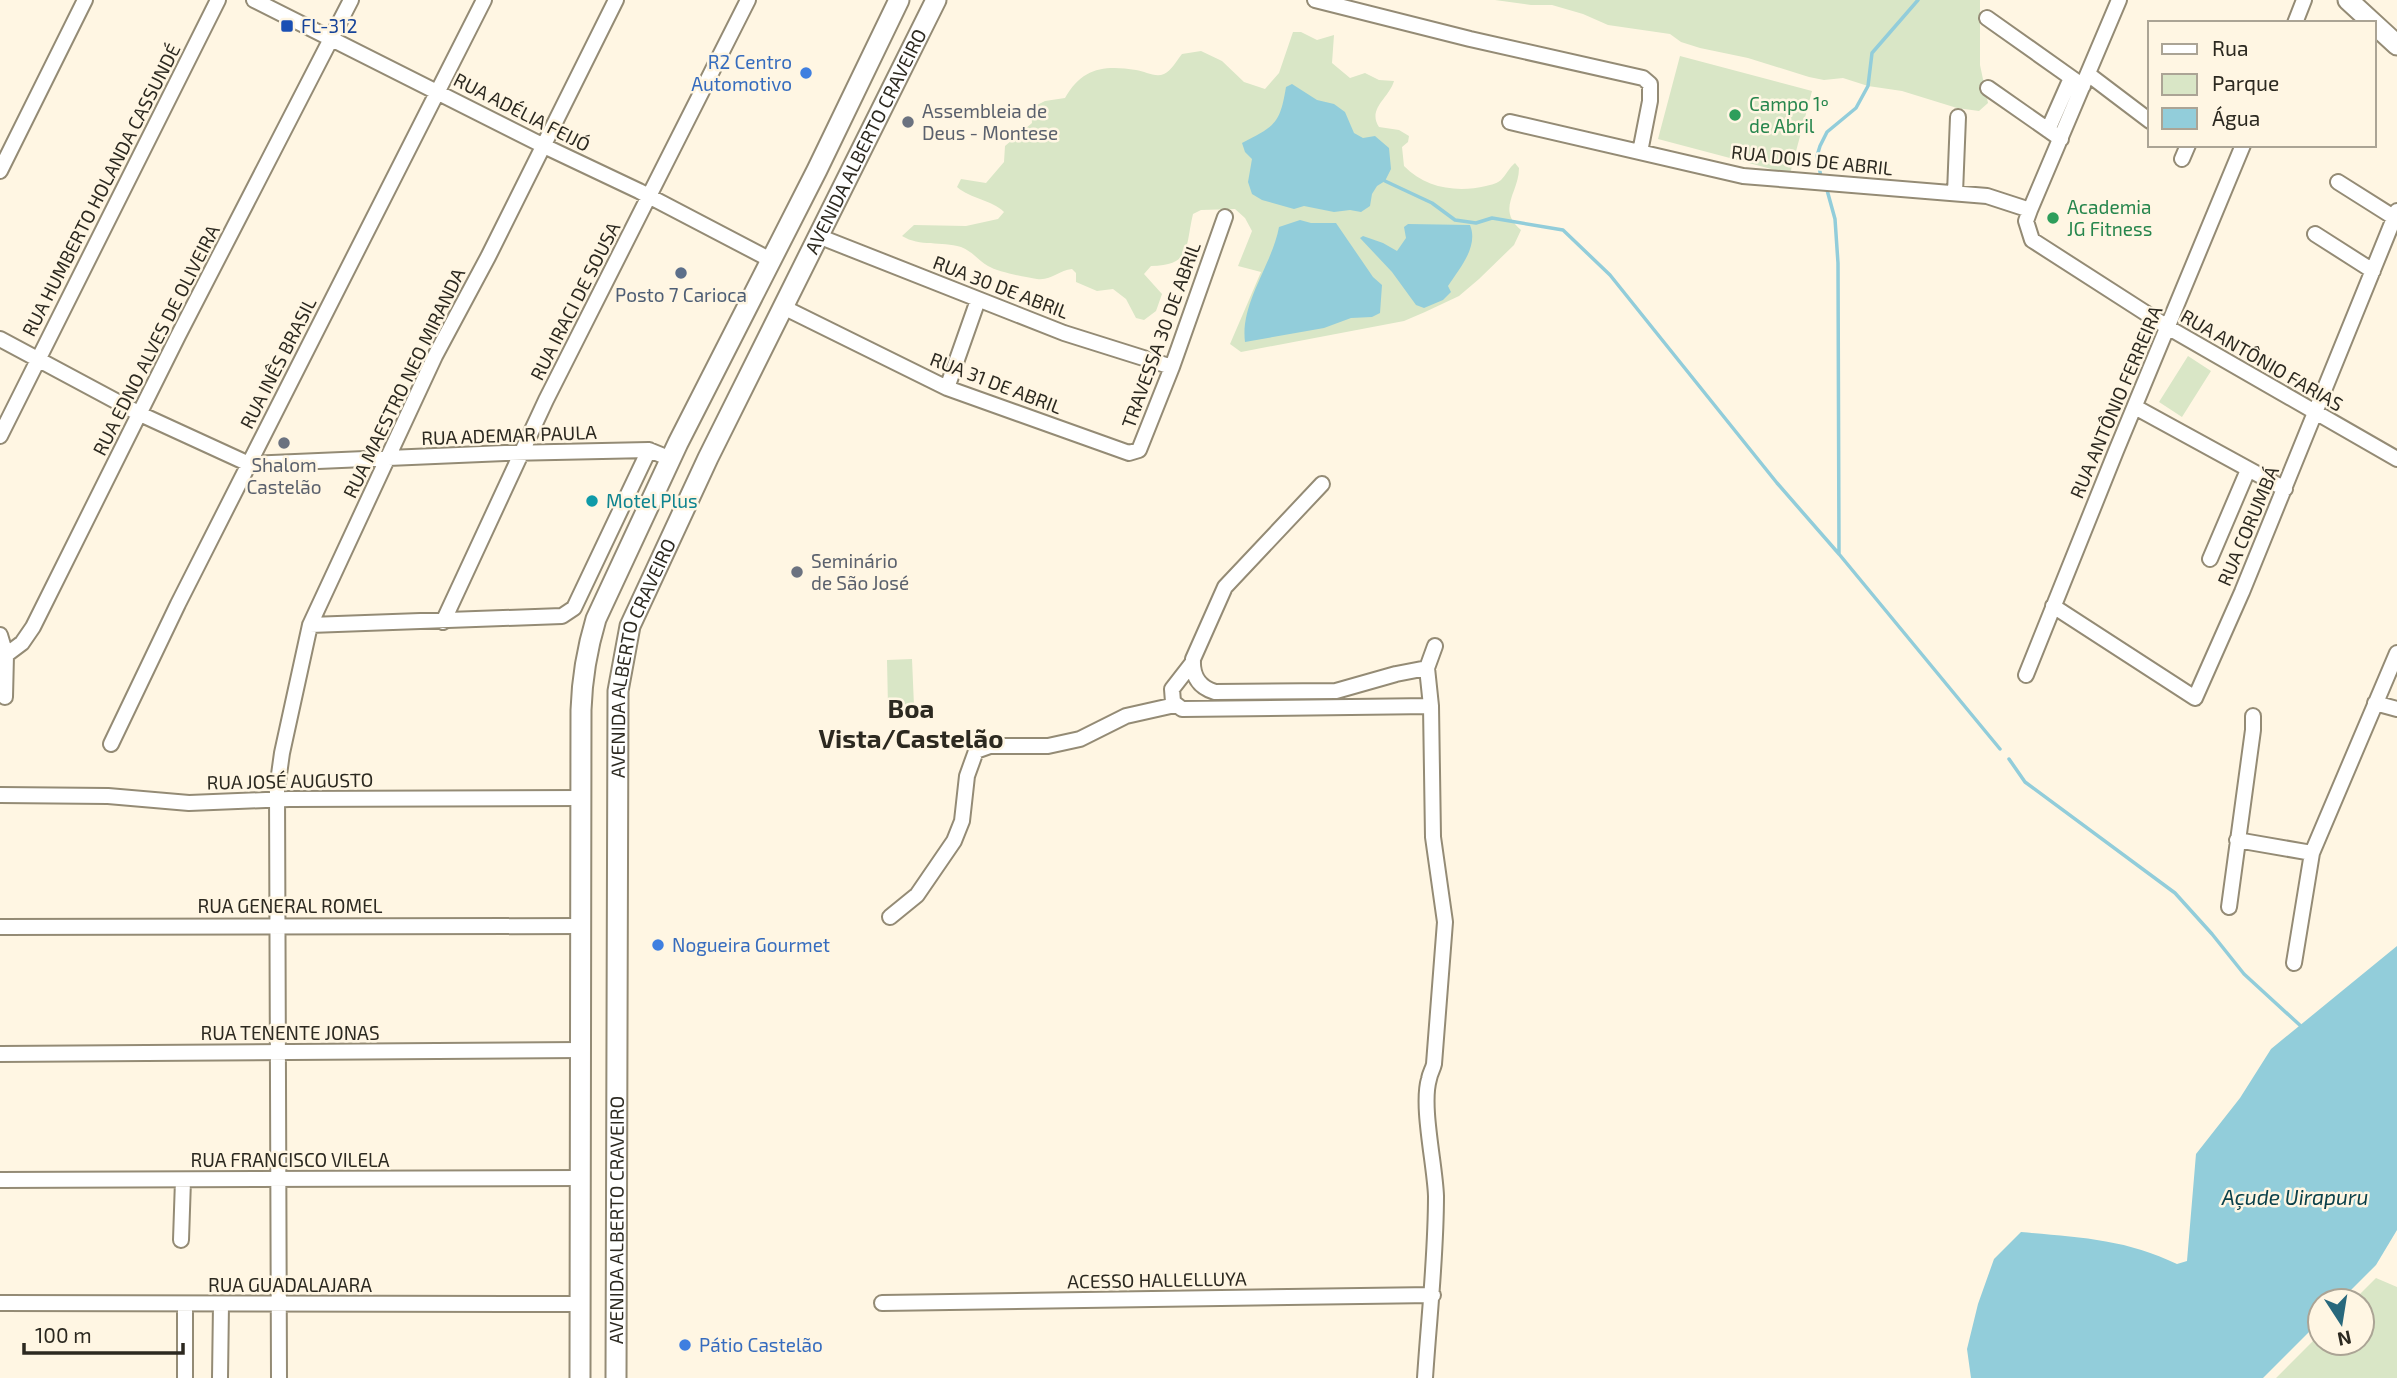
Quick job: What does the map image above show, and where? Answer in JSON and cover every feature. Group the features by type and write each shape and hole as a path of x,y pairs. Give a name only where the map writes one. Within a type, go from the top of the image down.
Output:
{"main road":[{"name":"AVENIDA ALBERTO CRAVEIRO","path":"580,1378 581,698 589,643 596,619 671,458 899,0"},
{"name":"AVENIDA ALBERTO CRAVEIRO","path":"616,1378 618,691 631,626 701,473 936,0"},
{"path":"2348,0 2371,21"},
{"path":"2367,0 2397,28"},
{"path":"2376,26 2397,45"},
{"path":"671,458 701,473"}],"street":[{"path":"0,171 85,0"},
{"name":"RUA HUMBERTO HOLANDA CASSUNDÉ","path":"0,436 218,0"},
{"name":"RUA ADÉLIA FEIJÓ","path":"254,0 771,260"},
{"name":"RUA EDNO ALVES DE OLIVEIRA","path":"6,655 22,643 33,627 178,336 351,0"},
{"name":"RUA INÊS BRASIL","path":"111,744 248,464 484,0"},
{"name":"RUA MAESTRO NEO MIRANDA","path":"279,1378 276,799 282,753 310,625 435,356 616,0"},
{"name":"RUA IRACI DE SOUSA","path":"443,622 521,453 748,0"},
{"path":"1315,0 1643,78 1650,84 1651,96 1640,152"},
{"path":"2048,130 2081,79 2119,0"},
{"path":"2296,21 2304,0"},
{"path":"1987,18 2148,120"},
{"path":"2030,209 2061,139 2081,79"},
{"path":"1988,88 2061,139"},
{"path":"1955,193 1958,117"},
{"name":"RUA DOIS DE ABRIL","path":"1510,122 1753,177 1987,196 2030,209"},
{"name":"RUA ANTÔNIO FERREIRA","path":"2026,675 2242,147"},
{"path":"2338,182 2396,214"},
{"name":"RUA ANTÔNIO FARIAS","path":"2030,209 2026,228 2038,246 2169,328 2397,459"},
{"name":"RUA CORUMBÁ","path":"2053,606 2195,698 2285,489 2396,214"},
{"name":"TRAVESSA 30 DE ABRIL","path":"1122,451 1129,453 1139,450 1172,367 1225,217"},
{"path":"2315,234 2373,271"},
{"name":"RUA 30 DE ABRIL","path":"818,236 1064,333 1172,367"},
{"path":"947,388 978,300"},
{"name":"RUA 31 DE ABRIL","path":"783,307 947,388 1122,451"},
{"name":"RUA ADEMAR PAULA","path":"0,339 140,414 248,464 649,450 671,458"},
{"path":"2135,407 2285,489"},
{"path":"310,625 562,616 574,608 649,450"},
{"path":"2210,559 2248,470"},
{"path":"1322,484 1225,587 1193,662 1173,686 1172,698 1175,705 1182,709 1206,710 1431,706"},
{"path":"0,635 6,655 5,697"},
{"path":"1425,1378 1427,1335 1433,1295 1436,1194 1427,1097 1428,1079 1434,1064 1445,922 1433,838 1431,706 1427,668 1435,646"},
{"path":"2294,963 2312,853 2397,653"},
{"path":"1193,662 1194,674 1202,687 1221,692 1336,691 1427,668"},
{"path":"2375,703 2397,709"},
{"path":"890,917 917,895 954,841 962,821 967,776 976,751 990,746 1039,746 1080,739 1126,716 1175,705"},
{"path":"2229,907 2253,716"},
{"name":"RUA JOSÉ AUGUSTO","path":"0,795 108,796 189,803 276,799 581,798"},
{"path":"2237,840 2312,853"},
{"name":"RUA GENERAL ROMEL","path":"0,927 581,926"},
{"name":"RUA TENENTE JONAS","path":"0,1054 581,1050"},
{"name":"RUA FRANCISCO VILELA","path":"0,1180 579,1178"},
{"path":"181,1240 183,1180"},
{"name":"ACESSO HALLELLUYA","path":"882,1303 1433,1295"},
{"name":"RUA GUADALAJARA","path":"0,1303 580,1304"},
{"path":"186,1304 186,1378"},
{"path":"220,1378 221,1304"}],"green space":[{"path":"1495,0 1980,0 1980,65 1988,103 1979,111 1957,108 1902,91 1868,86 1843,78 1824,80 1809,77 1748,58 1700,48 1681,42 1670,34 1608,25 1552,5"},
{"path":"1293,32 1301,32 1317,40 1334,35 1332,63 1350,78 1365,73 1379,80 1394,81 1377,109 1376,121 1379,127 1399,130 1409,136 1408,142 1402,147 1404,166 1412,173 1432,184 1464,189 1500,181 1515,163 1519,168 1509,208 1510,215 1521,230 1514,245 1459,296 1404,321 1241,352 1230,344 1261,272 1238,266 1252,231 1245,218 1235,209 1201,210 1193,214 1187,245 1180,258 1164,265 1151,266 1144,274 1162,294 1156,311 1144,320 1136,318 1126,299 1113,289 1097,291 1076,282 1076,273 1072,269 1047,278 1026,277 992,268 961,247 916,242 902,236 914,225 966,226 998,219 1004,212 957,187 961,179 986,183 1004,162 1005,146 1032,123 1031,108 1045,101 1065,98 1086,75 1114,68 1161,75 1169,70 1182,54 1201,51 1222,61 1244,82 1265,89 1279,73"},
{"name":"Campo 1º de Abril","path":"1680,56 1812,91 1790,174 1658,139"},
{"path":"2188,356 2211,371 2182,417 2159,402"},
{"path":"912,659 914,706 888,707 887,660"},
{"path":"2376,1278 2397,1287 2397,1378 2276,1378 2306,1348 2306,1357 2376,1357 2376,1287 2367,1287"}],"water":[{"path":"1292,84 1317,100 1334,104 1345,112 1354,133 1363,138 1375,136 1389,148 1391,169 1385,181 1377,186 1372,194 1370,206 1361,212 1334,212 1304,206 1294,209 1262,200 1252,194 1248,182 1252,159 1245,152 1242,143 1269,128 1281,109 1286,87"},
{"path":"1300,220 1336,223 1373,277 1382,285 1380,313 1372,317 1351,318 1324,328 1245,342 1247,313 1279,227"},
{"path":"1408,224 1470,225 1472,233 1470,249 1448,286 1451,292 1443,300 1424,308 1416,305 1392,272 1360,238 1363,236 1383,243 1397,251 1406,238 1404,227"},
{"name":"Açude Uirapuru","path":"2397,946 2397,1230 2376,1265 2354,1287 2306,1287 2306,1335 2263,1378 1971,1378 1967,1349 1978,1304 1994,1259 2021,1232 2101,1240 2139,1249 2177,1264 2187,1261 2196,1154 2240,1098 2271,1049"}],"waterway":[{"path":"1821,177 1817,156 1827,132 1856,108 1868,86 1872,53 1918,0"},
{"path":"1385,181 1432,203 1455,220 1476,223 1492,218 1563,230 1610,275 1777,483 1839,554"},
{"path":"1827,190 1835,219 1838,263 1839,554 2000,749"},
{"path":"2009,759 2025,782 2175,893 2244,974 2303,1028"}],"place":[{"name":"FL-312","path":"287,26"},
{"name":"R2 Centro Automotivo","path":"806,73"},
{"name":"Campo 1º de Abril","path":"1735,115"},
{"name":"Assembleia de Deus - Montese","path":"908,122"},
{"name":"Academia JG Fitness","path":"2053,218"},
{"name":"Posto 7 Carioca","path":"681,273"},
{"name":"Shalom Castelão","path":"284,443"},
{"name":"Motel Plus","path":"592,501"},
{"name":"Seminário de São José","path":"797,572"},
{"name":"Nogueira Gourmet","path":"658,945"},
{"name":"Pátio Castelão","path":"685,1345"}],"district":[{"name":"Boa Vista/Castelão","path":"911,724"}]}
